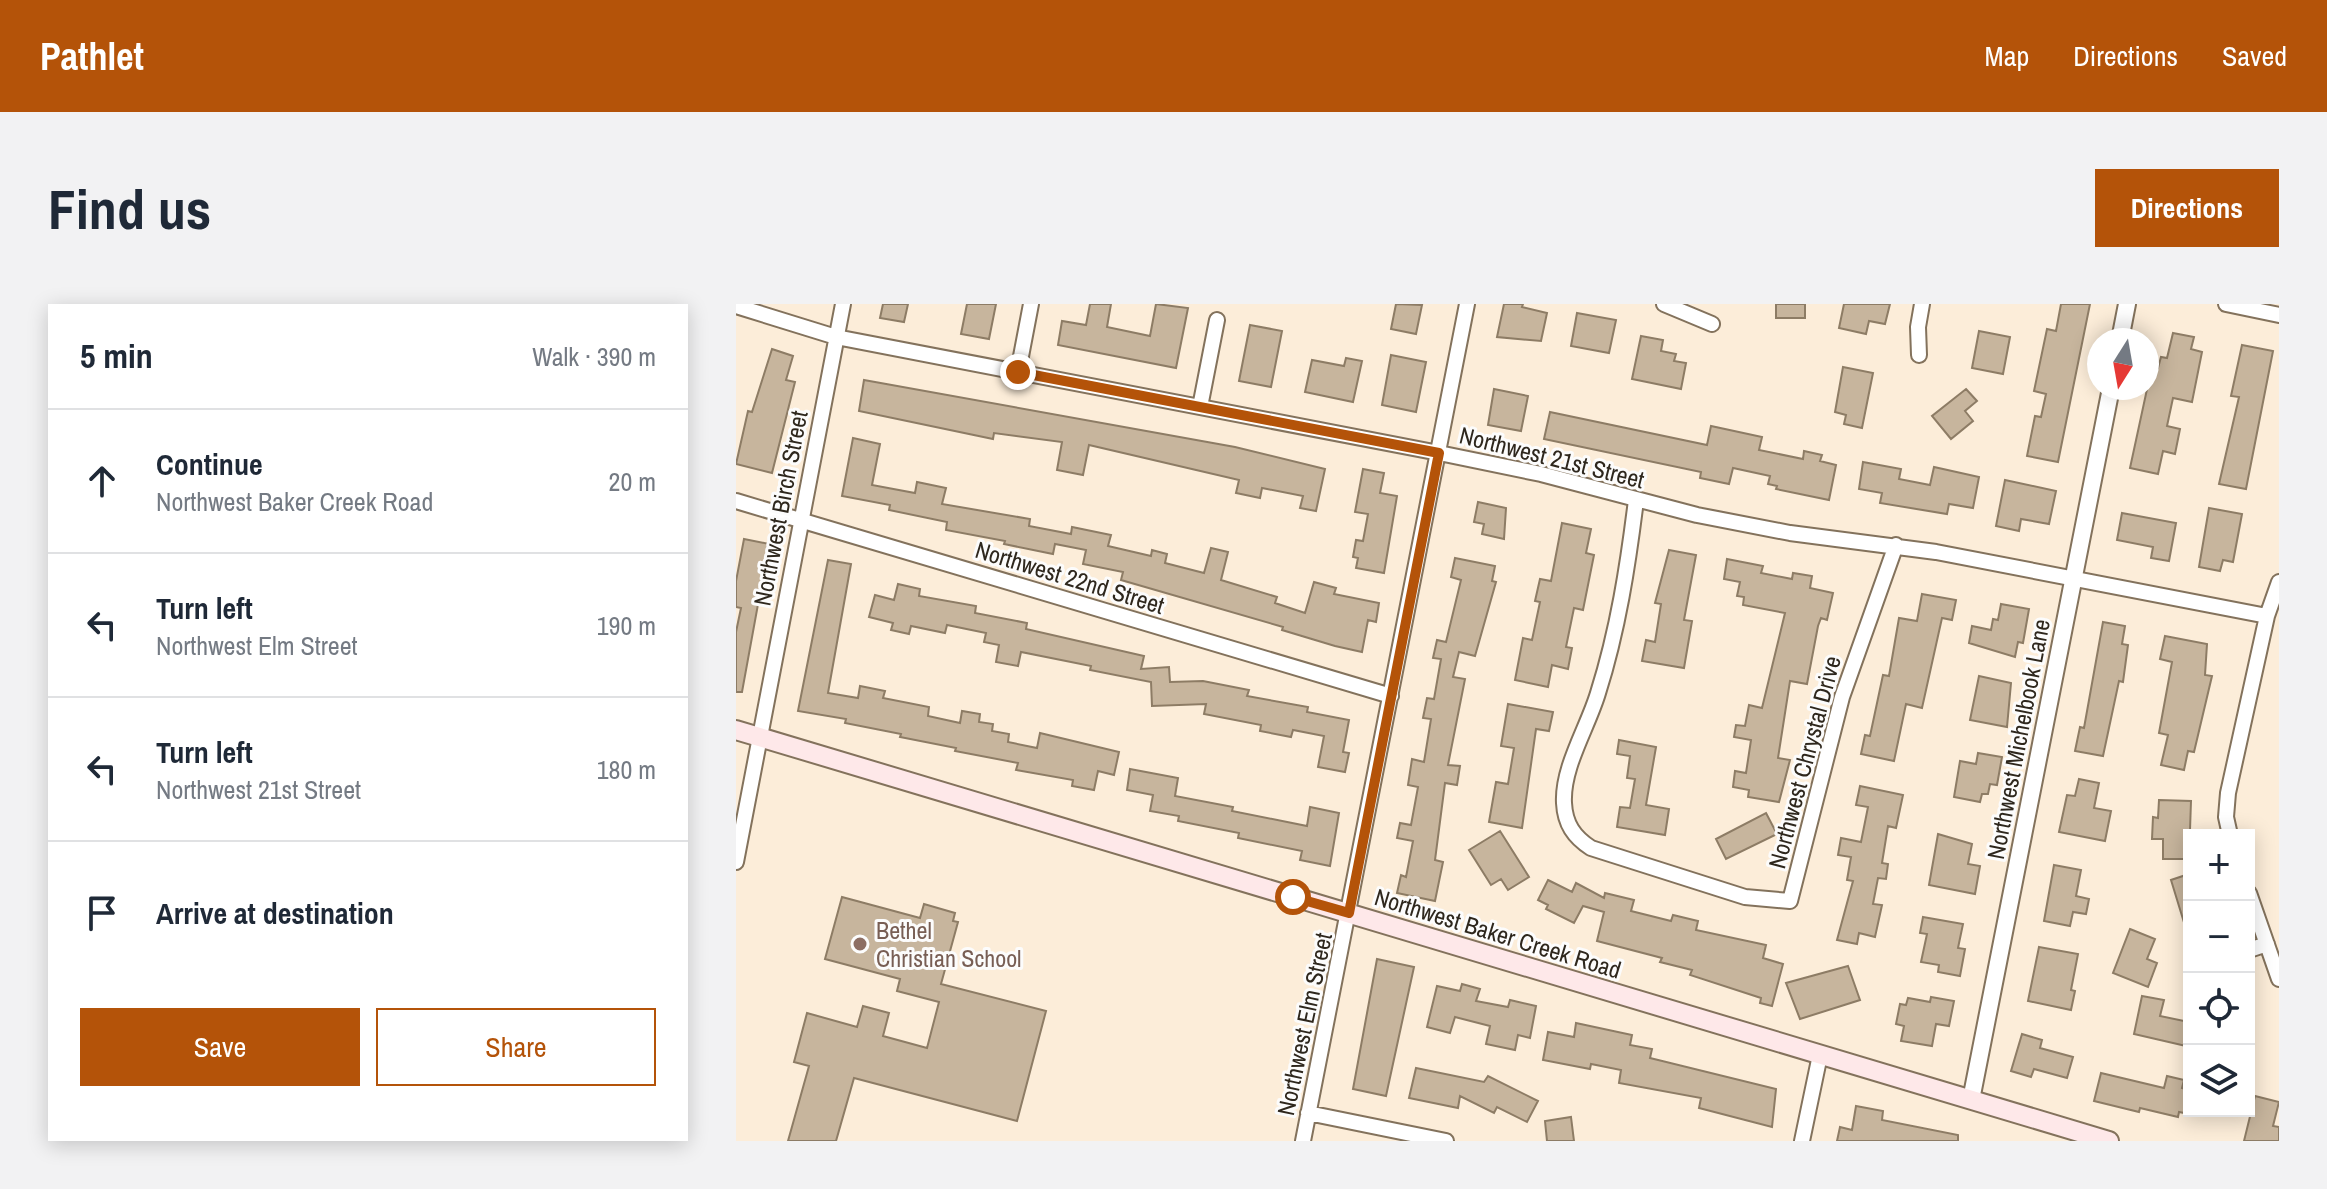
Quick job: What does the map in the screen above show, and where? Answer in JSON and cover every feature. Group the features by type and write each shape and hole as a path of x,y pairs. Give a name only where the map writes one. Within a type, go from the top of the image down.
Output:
{"main road":[{"name":"Northwest Baker Creek Road","path":"736,730 2109,1141"}],"street":[{"name":"Northwest Birch Street","path":"736,862 843,304"},
{"path":"1018,372 1031,304"},
{"name":"Northwest Elm Street","path":"1303,1141 1467,304"},
{"path":"1664,304 1712,324"},
{"path":"1919,355 1918,327 1922,304"},
{"path":"2122,328 2127,304"},
{"path":"2226,304 2279,315"},
{"name":"Northwest 21st Street","path":"736,306 836,337 1439,453 1790,533 1896,545 2267,616"},
{"path":"1200,407 1217,320"},
{"name":"Northwest Michelbook Lane","path":"1971,1100 2109,400"},
{"name":"Northwest Chrystal Drive","path":"1636,500 1623,594 1598,693 1566,782 1565,817 1581,841 1602,852 1745,897 1790,901 1842,697 1896,545"},
{"name":"Northwest 22nd Street","path":"736,501 1391,696"},
{"path":"2229,829 2226,817 2228,793 2267,616 2279,582"},
{"path":"2252,901 2279,979"},
{"path":"2255,948 2267,944"},
{"path":"1802,1141 1820,1055"},
{"path":"1308,1113 1446,1141"}],"building":[{"path":"883,304 908,304 904,322 880,318"},
{"path":"967,304 996,304 989,339 961,334"},
{"path":"1090,304 1111,304 1107,327 1150,336 1156,304 1188,308 1176,368 1058,345 1062,321 1086,325"},
{"path":"1396,304 1422,305 1416,334 1391,329"},
{"path":"1504,304 1523,304 1522,307 1547,313 1541,341 1497,337"},
{"path":"1776,304 1805,304 1805,318 1776,318"},
{"path":"1844,304 1890,304 1885,324 1869,321 1866,334 1839,328"},
{"path":"2061,304 2090,304 2058,462 2027,456 2035,416 2041,417 2046,394 2034,391 2047,329 2056,331"},
{"path":"1577,313 1616,320 1609,353 1571,346"},
{"path":"1250,325 1282,331 1271,387 1239,381"},
{"path":"1979,331 2010,337 2003,374 1972,368"},
{"path":"2173,333 2194,337 2191,349 2202,352 2192,402 2173,398 2167,426 2180,429 2175,454 2163,451 2158,474 2130,468 2145,400 2159,400 2159,364 2161,357 2167,358"},
{"path":"1641,336 1663,340 1661,351 1676,354 1674,361 1686,363 1681,389 1632,379"},
{"path":"2242,345 2273,351 2246,489 2219,484 2239,397 2231,396"},
{"path":"772,349 793,356 786,380 795,382 772,473 736,464 748,411 752,412"},
{"path":"1391,355 1426,362 1416,412 1382,405"},
{"path":"1346,358 1362,361 1353,402 1305,392 1312,360 1344,366"},
{"path":"1843,367 1873,373 1862,428 1844,424 1846,415 1835,412"},
{"path":"864,380 1235,447 1325,469 1316,511 1300,508 1303,496 1262,488 1260,498 1236,493 1239,480 1089,445 1083,475 1057,470 1062,442 994,433 993,439 859,411"},
{"path":"1494,389 1528,396 1521,431 1488,425"},
{"path":"1966,389 1977,401 1965,411 1973,421 1951,439 1932,416"},
{"path":"1550,412 1707,445 1711,426 1762,437 1759,450 1803,459 1804,451 1822,455 1820,461 1836,465 1829,500 1776,489 1777,486 1768,484 1770,476 1733,468 1729,484 1700,478 1701,472 1544,439"},
{"path":"853,438 880,444 872,485 915,493 917,482 946,488 942,504 1030,519 1029,526 1071,534 1072,527 1111,535 1108,546 1151,556 1152,550 1167,554 1165,563 1204,573 1211,548 1228,552 1221,580 1277,597 1275,603 1305,613 1314,582 1336,588 1334,594 1379,603 1376,622 1368,620 1362,652 1335,646 1282,630 1283,627 1121,580 1123,572 1083,564 1086,550 1055,544 1053,554 1004,544 1005,541 946,530 947,522 889,510 890,505 842,496"},
{"path":"1863,462 1901,469 1899,479 1930,485 1934,467 1979,477 1973,508 1949,504 1947,514 1880,503 1882,493 1859,489"},
{"path":"1363,469 1384,473 1380,493 1397,496 1384,573 1356,568 1358,558 1353,557 1356,540 1363,541 1368,514 1355,512"},
{"path":"2005,480 2056,491 2049,524 2021,519 2019,531 1996,526"},
{"path":"1478,502 1506,508 1504,539 1482,534 1484,524 1474,522"},
{"path":"2209,508 2242,514 2233,562 2223,560 2220,571 2199,567"},
{"path":"2122,513 2176,523 2169,561 2151,558 2153,547 2117,540"},
{"path":"1562,523 1591,529 1586,553 1594,555 1583,610 1574,608 1566,647 1572,648 1568,669 1552,665 1548,687 1515,680 1523,638 1532,640 1540,602 1535,601 1540,579 1551,581"},
{"path":"744,539 769,544 742,692 736,692 736,632 741,608 736,607 736,581"},
{"path":"1669,550 1696,555 1684,620 1692,621 1684,668 1642,661 1646,640 1655,642 1661,604 1655,603"},
{"path":"1455,558 1495,566 1492,581 1496,582 1475,656 1459,652 1453,677 1465,679 1448,765 1460,766 1457,785 1445,783 1435,860 1443,862 1435,901 1397,893 1401,875 1406,877 1413,841 1397,838 1400,823 1411,825 1418,787 1408,785 1412,759 1424,762 1431,719 1423,718 1427,698 1434,699 1441,659 1433,658 1437,640 1446,642 1461,580 1451,577"},
{"path":"1727,559 1763,566 1761,573 1792,579 1793,573 1812,576 1810,588 1833,593 1827,620 1821,618 1818,626 1807,684 1790,681 1778,758 1790,760 1779,802 1748,797 1749,790 1733,787 1735,771 1746,773 1751,740 1734,737 1736,725 1745,726 1749,705 1762,708 1785,613 1743,605 1744,597 1737,596 1740,582 1724,579"},
{"path":"828,560 851,564 828,693 858,698 860,686 885,691 883,698 929,707 928,716 960,723 962,711 980,714 979,722 993,724 992,731 1009,734 1008,742 1037,748 1040,733 1119,752 1114,775 1098,771 1094,790 1072,786 1073,780 1016,770 1018,763 955,751 956,748 845,723 846,719 798,711"},
{"path":"898,584 920,589 919,596 976,606 975,613 1027,623 1026,629 1144,656 1141,669 1169,667 1170,682 1203,681 1249,690 1247,696 1308,707 1307,712 1349,720 1343,752 1349,753 1345,772 1318,767 1324,736 1293,730 1291,737 1260,731 1261,725 1204,714 1206,704 1152,706 1151,682 1090,670 1091,666 1021,652 1018,666 996,662 999,645 984,642 986,633 947,625 945,633 911,626 909,634 891,630 893,623 869,617 875,595 894,600"},
{"path":"1922,594 1956,600 1952,620 1942,618 1922,708 1906,704 1894,761 1861,754 1865,735 1870,736 1883,675 1889,676 1899,618 1917,621"},
{"path":"2001,604 2029,609 2023,643 2018,642 2015,657 1969,643 1972,626 1991,630 1993,619 1998,620"},
{"path":"2103,622 2125,626 2122,644 2128,645 2123,682 2119,681 2103,756 2075,751 2080,727 2084,728"},
{"path":"2165,636 2207,644 2205,675 2212,676 2194,752 2188,751 2184,770 2161,765 2168,735 2159,733 2172,662 2160,659"},
{"path":"1979,676 2011,683 2007,727 1970,720"},
{"path":"1508,704 1553,712 1549,731 1536,729 1522,828 1489,822 1496,782 1508,784 1514,748 1501,746"},
{"path":"1619,740 1656,747 1646,805 1669,809 1665,835 1617,827 1620,807 1630,808 1635,779 1627,778 1630,756 1617,754"},
{"path":"1978,753 2002,757 1997,785 1990,784 1988,794 1982,794 1980,802 1954,797 1960,761 1976,764"},
{"path":"1130,769 1178,778 1175,796 1233,807 1232,811 1307,826 1310,807 1339,813 1330,866 1300,860 1302,851 1238,838 1239,833 1178,821 1179,816 1150,811 1153,795 1127,790"},
{"path":"2079,779 2099,783 2094,808 2111,811 2105,841 2059,832 2067,795 2075,796"},
{"path":"1860,786 1903,795 1896,828 1888,826 1882,863 1888,864 1886,879 1878,878 1873,904 1882,905 1875,937 1859,933 1857,944 1837,940 1853,881 1847,880 1851,857 1838,855 1841,838 1861,842 1868,807 1856,805"},
{"path":"2159,800 2191,801 2190,829 2183,829 2183,859 2163,859 2163,839 2152,839 2153,817 2158,818"},
{"path":"1766,813 1777,834 1726,859 1716,839"},
{"path":"1500,831 1529,877 1508,890 1501,879 1491,885 1469,850"},
{"path":"1938,834 1972,844 1968,864 1980,866 1975,894 1929,885"},
{"path":"2054,865 2081,870 2076,896 2089,899 2086,914 2073,912 2070,926 2044,921"},
{"path":"2183,876 2183,919 2171,880"},
{"path":"1548,880 1572,892 1576,883 1604,898 1605,893 1634,900 1631,911 1671,921 1673,915 1698,921 1696,930 1766,945 1763,958 1783,964 1772,1006 1760,1003 1761,998 1690,975 1692,970 1660,962 1662,958 1597,941 1604,912 1583,906 1574,923 1546,909 1548,905 1538,900"},
{"path":"842,897 920,918 924,904 955,913 953,921 958,922 941,984 1046,1011 1017,1121 854,1078 836,1141 788,1141 809,1066 794,1062 807,1013 857,1027 863,1006 889,1013 883,1036 927,1048 939,1002 897,991 900,979 825,959"},
{"path":"1923,917 1963,924 1958,948 1965,949 1960,976 1938,972 1939,965 1921,962 1927,934 1920,933"},
{"path":"2130,929 2155,939 2147,959 2157,963 2148,987 2113,973"},
{"path":"2039,947 2078,954 2071,990 2075,991 2071,1010 2028,1001"},
{"path":"1377,959 1414,967 1386,1096 1353,1089"},
{"path":"1848,966 1860,1000 1800,1019 1786,983"},
{"path":"1462,984 1480,989 1476,1001 1508,1007 1510,1000 1536,1006 1530,1038 1518,1035 1515,1050 1486,1044 1490,1026 1455,1017 1450,1033 1427,1027 1437,986 1460,991"},
{"path":"2142,996 2164,1000 2160,1016 2183,1021 2183,1045 2134,1034"},
{"path":"1931,997 1954,1001 1949,1026 1936,1024 1932,1046 1901,1041 1904,1026 1896,1024 1900,1004 1906,1005 1908,998 1930,1002"},
{"path":"1576,1023 1632,1035 1630,1045 1652,1049 1650,1058 1776,1089 1772,1127 1699,1108 1701,1098 1619,1083 1621,1070 1591,1064 1590,1069 1543,1060 1548,1032 1574,1037"},
{"path":"2022,1034 2042,1040 2040,1048 2073,1057 2067,1078 2034,1069 2031,1077 2011,1071"},
{"path":"1416,1068 1484,1082 1488,1076 1538,1101 1527,1122 1497,1107 1494,1113 1460,1096 1458,1108 1409,1098"},
{"path":"2101,1073 2164,1088 2167,1076 2183,1080 2183,1113 2179,1112 2178,1117 2094,1101"},
{"path":"2255,1096 2279,1102 2273,1126 2279,1127 2279,1141 2244,1141 2250,1117 2255,1117"},
{"path":"1856,1106 1883,1111 1882,1120 1958,1135 1958,1141 1837,1141 1840,1127 1852,1130"},
{"path":"1571,1117 1574,1141 1547,1141 1545,1121"}],"place":[{"name":"Bethel Christian School","path":"860,944"}],"route":[{"path":"1018,372 1439,453 1349,913 1293,897"}]}
